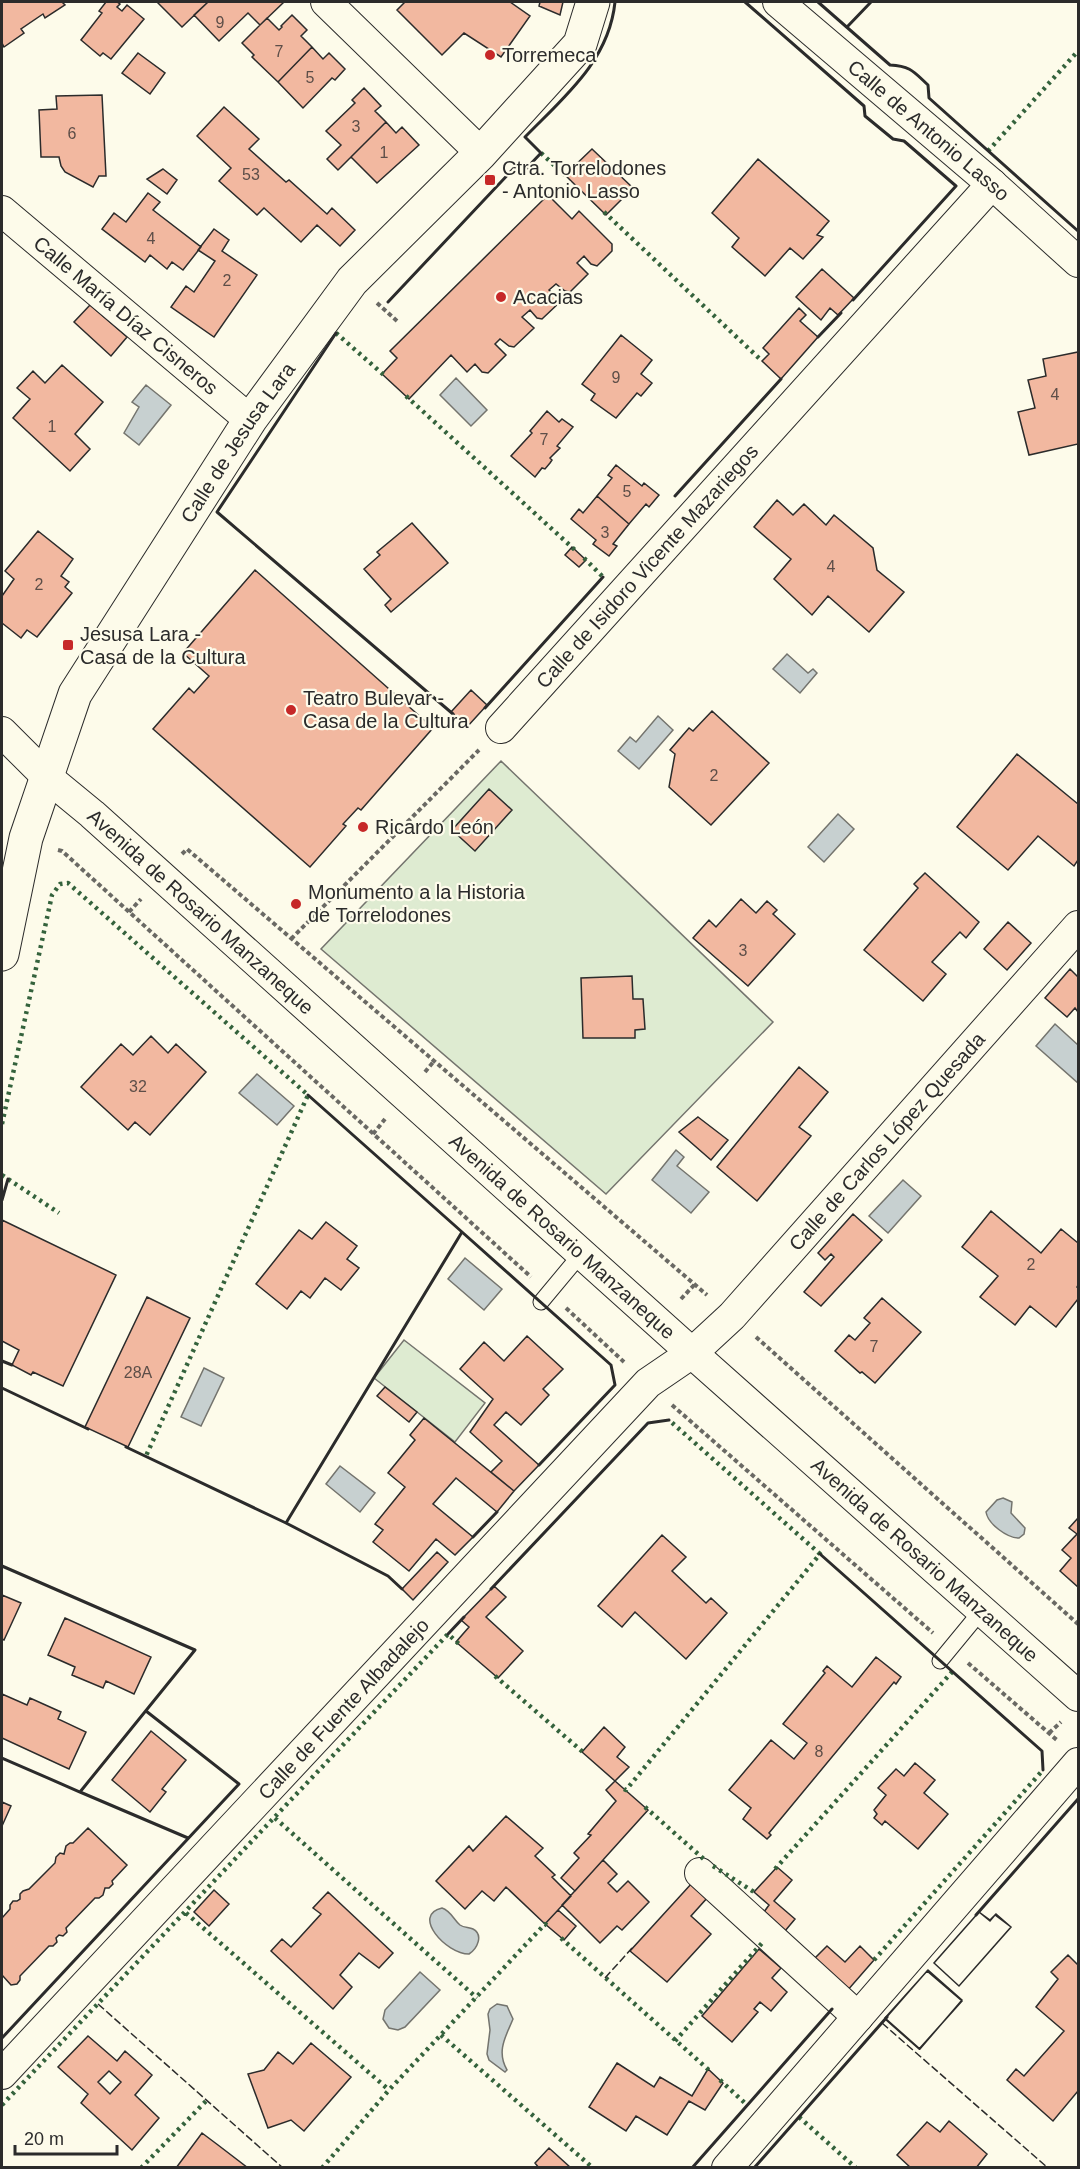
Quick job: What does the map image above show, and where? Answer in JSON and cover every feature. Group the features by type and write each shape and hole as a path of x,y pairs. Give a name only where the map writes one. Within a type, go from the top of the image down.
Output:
{"main road":[{"name":"Calle de Jesusa Lara","path":"3,940 26,838 75,694 250,420 352,281 482,153 580,44 593,2"}],"street":[{"path":"326,2 482,153"},
{"name":"Calle de Antonio Lasso","path":"778,2 992,184 1078,262"},
{"name":"Calle de Isidoro Vicente Mazariegos","path":"501,728 992,184"},
{"name":"Calle María Díaz Cisneros","path":"2,211 250,420"},
{"name":"Avenida de Rosario Manzaneque","path":"2,732 47,777 92,814 1078,1696"},
{"name":"Calle de Carlos López Quesada","path":"692,1353 732,1316 1078,926"},
{"name":"Calle de Fuente Albadalejo","path":"2,2074 648,1383 692,1353"},
{"path":"727,2168 858,2017 1071,1755"},
{"path":"700,1873 858,2017"}],"lane":[{"path":"545,1297 582,1254"},
{"path":"940,1661 982,1610"}],"path":[{"path":"382,308 397,321"},
{"path":"291,939 501,728"},
{"path":"26,838 62,851 545,1297 648,1383 1071,1755"},
{"path":"129,912 187,849 732,1316 1078,1624"}],"green space":[{"path":"501,761 773,1022 606,1194 321,949"},
{"path":"404,1340 485,1403 455,1442 374,1378"}],"shaded area":[{"path":"456,378 487,410 471,426 440,395"},
{"path":"146,385 171,405 139,445 124,433 139,407 132,402"},
{"path":"787,654 808,673 813,669 817,673 800,693 773,669"},
{"path":"658,716 673,730 639,769 618,751 630,737 636,742"},
{"path":"838,814 854,829 824,862 808,847"},
{"path":"1055,1024 1078,1045 1078,1083 1036,1046"},
{"path":"257,1074 294,1106 277,1125 239,1093"},
{"path":"676,1150 684,1157 677,1166 709,1192 691,1213 652,1180"},
{"path":"903,1180 921,1196 888,1233 869,1216"},
{"path":"465,1258 502,1289 484,1310 448,1279"},
{"path":"204,1368 224,1378 201,1426 181,1417"},
{"path":"340,1466 375,1493 360,1512 326,1484"},
{"path":"1003,1498 1012,1502 1011,1513 1025,1528 1024,1534 1019,1538 1009,1536 999,1530 990,1521 986,1512 997,1500"},
{"path":"442,1908 450,1913 460,1925 473,1929 478,1935 475,1949 469,1954 451,1948 435,1934 430,1918 433,1912"},
{"path":"420,1972 440,1990 405,2027 398,2030 389,2028 383,2019 385,2010"},
{"path":"497,2004 507,2006 513,2019 502,2050 507,2070 505,2072 489,2060 487,2054 490,2030 488,2014 490,2009"}],"building":[{"path":"2,2 62,2 65,5 45,18 43,14 21,29 24,33 4,47 2,43"},
{"path":"106,2 117,2 120,4 117,7 122,11 127,5 144,19 111,59 103,53 100,56 81,40 102,13 99,11"},
{"path":"157,2 208,2 182,27"},
{"path":"208,2 284,2 260,25 248,13 219,41 194,15"},
{"path":"405,2 510,2 530,16 501,57 464,33 442,55 397,10"},
{"path":"540,2 563,2 560,15 539,6"},
{"path":"292,15 307,30 301,36 312,47 278,82 252,57 254,55 242,43 267,18 279,30"},
{"path":"312,47 323,59 329,53 345,69 335,80 332,78 303,108 278,82"},
{"path":"138,53 165,73 150,94 122,73"},
{"path":"364,88 381,106 375,111 386,122 338,170 327,159 341,145 326,131 355,103 352,100"},
{"path":"102,95 106,176 99,176 93,187 65,172 59,157 41,157 39,110 57,109 56,96"},
{"path":"224,107 259,139 249,149 327,214 332,208 355,230 340,246 317,225 301,242 264,208 257,215 219,181 231,168 197,136"},
{"path":"386,122 396,133 402,127 419,145 377,183 351,157"},
{"path":"592,149 633,188 606,215 565,175"},
{"path":"758,159 829,221 817,235 823,237 803,259 790,248 765,276 732,247 739,238 712,213"},
{"path":"163,169 177,180 167,194 147,179"},
{"path":"148,193 160,202 153,210 201,247 183,270 172,262 167,269 150,255 145,262 102,229 114,213 126,222"},
{"name":"Acacias","path":"548,195 572,219 579,211 612,244 612,251 597,266 591,264 584,256 577,263 588,274 570,292 556,284 549,290 561,301 542,319 537,318 530,310 522,317 534,328 514,347 500,339 495,344 506,355 488,373 482,372 475,364 467,372 451,355 409,399 382,374 397,358 390,351"},
{"path":"214,229 229,240 222,251 257,275 214,337 171,307 186,286 194,292 215,261 198,250"},
{"path":"822,269 854,298 838,315 830,308 821,320 796,297"},
{"path":"90,305 127,337 111,356 74,322"},
{"path":"799,308 806,315 800,321 818,337 781,379 762,361 769,354 763,348"},
{"path":"621,335 652,360 641,374 652,383 641,396 637,393 616,418 591,400 595,394 582,384"},
{"path":"1078,352 1078,444 1029,455 1018,412 1035,408 1028,380 1046,376 1043,359"},
{"path":"62,365 103,402 75,434 90,449 70,471 13,418 30,399 17,388 33,371 45,383"},
{"path":"547,411 559,422 562,419 573,427 557,446 560,448 550,458 552,460 550,463 545,469 542,468 535,477 511,456 532,433 530,431"},
{"path":"616,465 642,486 644,483 659,495 649,507 646,504 629,524 597,496 612,478 608,475"},
{"path":"597,496 629,524 613,544 617,546 609,556 593,544 596,540 571,519 579,509 583,513"},
{"path":"777,500 793,515 804,504 826,525 834,515 873,548 877,570 904,592 869,632 828,596 812,615 774,579 791,559 754,527"},
{"path":"412,523 448,563 391,612 385,605 391,599 364,569 380,555 377,552"},
{"path":"38,531 73,559 61,576 69,582 65,587 72,593 37,637 27,630 21,638 2,623 2,596 14,579 5,571"},
{"path":"572,547 586,560 579,567 565,555"},
{"name":"Teatro Bulevar - Casa de la Cultura","path":"255,570 433,728 361,810 358,808 343,824 346,826 310,867 153,729 189,688 194,693 209,676 183,653"},
{"path":"471,690 487,705 467,727 451,712"},
{"path":"712,711 769,763 711,825 669,787 675,754 670,750 689,728 693,731"},
{"path":"1017,754 1078,804 1078,860 1074,866 1038,836 1008,870 957,827"},
{"path":"489,789 512,810 475,851 452,830"},
{"path":"925,873 979,922 966,938 960,932 932,962 946,974 923,1001 864,950 918,888 914,884"},
{"path":"741,899 756,913 767,901 777,910 773,914 795,934 748,986 693,938 709,920 716,927"},
{"path":"1008,922 1031,943 1007,970 984,949"},
{"path":"1070,969 1078,977 1078,1012 1075,1008 1067,1017 1045,998"},
{"path":"632,976 633,999 643,999 645,1029 635,1030 635,1038 583,1038 581,978"},
{"path":"151,1036 168,1053 176,1044 206,1072 150,1135 135,1122 128,1130 81,1087 121,1044 133,1055"},
{"path":"799,1067 828,1092 799,1127 811,1136 757,1201 717,1167"},
{"path":"698,1117 728,1140 711,1160 679,1132"},
{"path":"991,1211 1041,1253 1061,1229 1078,1243 1078,1299 1056,1327 1030,1306 1015,1325 980,1297 998,1276 962,1247"},
{"path":"853,1214 882,1240 821,1306 804,1292 834,1257 831,1254 825,1260 818,1253"},
{"path":"2,1220 116,1275 63,1386 33,1372 31,1375 12,1365 19,1350 2,1341"},
{"path":"326,1222 357,1246 347,1259 359,1268 341,1290 325,1278 310,1298 301,1291 287,1309 256,1284 299,1230 312,1239"},
{"path":"147,1297 190,1318 128,1447 85,1427"},
{"path":"882,1298 921,1332 875,1383 835,1351 849,1335 855,1340 870,1323 864,1318"},
{"path":"527,1336 563,1369 543,1389 549,1395 521,1425 506,1412 494,1425 539,1465 514,1491 491,1472 502,1461 470,1432 493,1399 460,1369 484,1342 504,1361"},
{"path":"385,1387 417,1412 409,1422 377,1396"},
{"path":"424,1418 514,1491 497,1512 456,1478 433,1504 473,1537 455,1555 436,1539 409,1571 373,1542 383,1530 375,1524 405,1487 388,1473 415,1440 410,1435"},
{"path":"1078,1518 1078,1587 1060,1571 1071,1558 1062,1550 1077,1534 1069,1528"},
{"path":"662,1535 686,1557 672,1571 706,1603 711,1598 727,1613 686,1659 635,1612 622,1627 598,1606"},
{"path":"437,1552 448,1562 413,1600 402,1589"},
{"path":"494,1586 506,1597 486,1617 523,1651 498,1678 456,1642 469,1627 461,1620"},
{"path":"2,1595 21,1603 4,1640 2,1639"},
{"path":"65,1618 151,1657 134,1694 106,1681 103,1688 72,1675 75,1667 48,1655"},
{"path":"876,1657 901,1677 896,1684 894,1682 769,1833 771,1835 767,1839 743,1819 751,1808 729,1790 771,1740 794,1759 807,1743 783,1724 825,1673 823,1671 827,1666 852,1687"},
{"path":"2,1694 27,1705 30,1698 61,1712 58,1719 86,1732 69,1769 2,1738"},
{"path":"604,1727 625,1747 617,1757 629,1767 615,1781 582,1752"},
{"path":"151,1731 186,1760 162,1789 166,1792 150,1812 112,1780"},
{"path":"915,1763 935,1780 924,1793 948,1814 918,1849 885,1821 882,1825 874,1818 877,1814 874,1810 886,1795 878,1788 896,1769 904,1776"},
{"path":"615,1781 648,1810 575,1891 561,1878 579,1858 574,1853 591,1835 588,1834 616,1801 606,1790"},
{"path":"2,1802 11,1806 2,1826"},
{"path":"506,1816 543,1848 535,1856 555,1875 552,1877 571,1896 545,1924 506,1887 494,1901 482,1891 465,1909 436,1881 469,1846 473,1851"},
{"path":"88,1828 127,1865 112,1881 113,1884 105,1888 103,1895 95,1898 66,1928 67,1932 63,1936 59,1935 56,1938 57,1942 49,1946 20,1976 17,1984 11,1985 2,1975 2,1918 10,1909 13,1901 20,1899 20,1894 29,1889 55,1863 60,1853 64,1854 66,1846 73,1843"},
{"path":"603,1860 617,1874 608,1883 617,1892 628,1881 649,1902 622,1930 617,1926 600,1943 562,1905"},
{"path":"777,1867 792,1880 774,1901 795,1919 785,1931 764,1912 769,1905 754,1892"},
{"path":"692,1883 708,1897 691,1916 711,1934 667,1982 630,1951"},
{"path":"214,1890 229,1904 209,1926 194,1912"},
{"path":"328,1892 393,1953 379,1968 359,1953 340,1975 352,1987 333,2009 271,1951 282,1939 291,1947 321,1914 313,1908"},
{"path":"558,1910 576,1926 564,1940 545,1924"},
{"path":"979,1912 990,1921 995,1915 1011,1927 959,1986 934,1963"},
{"path":"979,1912 990,1920 996,1914 1011,1927 959,1986 934,1963"},
{"path":"827,1946 845,1962 860,1946 874,1960 847,1991 814,1959"},
{"path":"759,1949 781,1968 772,1978 787,1992 771,2011 760,2002 754,2009 758,2012 732,2042 702,2016"},
{"path":"1068,1955 1078,1965 1078,2091 1053,2121 1007,2080 1016,2069 1024,2076 1064,2031 1036,2007 1058,1979 1051,1972"},
{"path":"928,1970 962,2000 920,2049 885,2018"},
{"path":"927,1971 962,2001 919,2049 885,2019"},
{"path":"88,2036 117,2061 125,2051 152,2075 135,2095 159,2118 132,2150 81,2103 88,2094 58,2067","holes":["109,2071 121,2082 110,2094 98,2082"]},
{"path":"311,2043 351,2077 304,2131 291,2120 268,2128 248,2074 264,2070 278,2052 293,2064"},
{"path":"617,2063 654,2087 660,2077 692,2096 708,2069 723,2083 705,2110 689,2101 667,2135 636,2116 626,2131 589,2107"},
{"path":"949,2121 987,2154 976,2168 911,2168 897,2155 927,2122 940,2132"},
{"path":"202,2133 218,2145 248,2168 176,2168"},
{"path":"549,2148 571,2168 539,2168 535,2163"}],"hedge":[{"path":"988,151 1078,51"},
{"path":"541,153 568,178"},
{"path":"604,212 762,361"},
{"path":"336,333 385,376"},
{"path":"406,396 575,550"},
{"path":"584,558 603,577"},
{"path":"2,1124 52,895 60,884 68,883 308,1095 146,1456"},
{"path":"2,1175 59,1213"},
{"path":"624,1789 626,1790 820,1554 669,1420"},
{"path":"2,2105 448,1634 460,1645"},
{"path":"775,1869 952,1672"},
{"path":"495,1676 584,1753"},
{"path":"874,1960 1043,1770"},
{"path":"645,1807 706,1861"},
{"path":"275,1818 477,1998"},
{"path":"713,1866 754,1892 756,1890"},
{"path":"186,1913 389,2090"},
{"path":"322,2168 389,2090 545,1924 548,1926"},
{"path":"561,1938 711,2072"},
{"path":"675,2041 762,1943"},
{"path":"441,2035 593,2168"},
{"path":"720,2080 747,2105"},
{"path":"141,2168 207,2100"},
{"path":"799,2117 856,2168"}],"fence":[{"path":"605,1978 632,1948"},
{"path":"98,2004 283,2168"},
{"path":"882,2023 1048,2168"}],"wall":[{"path":"388,302 517,165 524,171 541,153 525,137 569,92 594,60 611,23 615,2"},
{"path":"745,2 864,106 865,116 893,139 904,141 956,186 853,300"},
{"path":"818,2 890,65 908,68 915,73 928,85 929,98 1078,231"},
{"path":"847,27 871,2"},
{"path":"818,337 841,313"},
{"path":"336,333 217,512 453,714"},
{"path":"675,496 781,379"},
{"path":"485,708 603,577"},
{"path":"308,1095 462,1232 286,1523 388,1576 402,1589"},
{"path":"2,1200 8,1179"},
{"path":"462,1232 611,1365 615,1385 539,1465"},
{"path":"2,1361 12,1365"},
{"path":"2,1388 88,1429"},
{"path":"491,1589 648,1423 669,1420"},
{"path":"126,1447 286,1523"},
{"path":"473,1537 497,1512"},
{"path":"820,1554 1042,1751 1043,1770"},
{"path":"2,1566 195,1650 80,1792 2,1758"},
{"path":"448,1634 464,1617"},
{"path":"2,2038 239,1784 146,1711"},
{"path":"80,1792 188,1838"},
{"path":"976,1915 1078,1799"},
{"path":"692,2168 832,2009"},
{"path":"754,2168 887,2017"}],"place":[{"name":"Torremeca","path":"490,55"},
{"name":"Ctra. Torrelodones - Antonio Lasso","path":"490,180"},
{"name":"Acacias","path":"501,297"},
{"name":"Jesusa Lara - Casa de la Cultura","path":"68,645"},
{"name":"Teatro Bulevar - Casa de la Cultura","path":"291,710"},
{"name":"Ricardo León","path":"363,827"},
{"name":"Monumento a la Historia de Torrelodones","path":"296,904"}]}
